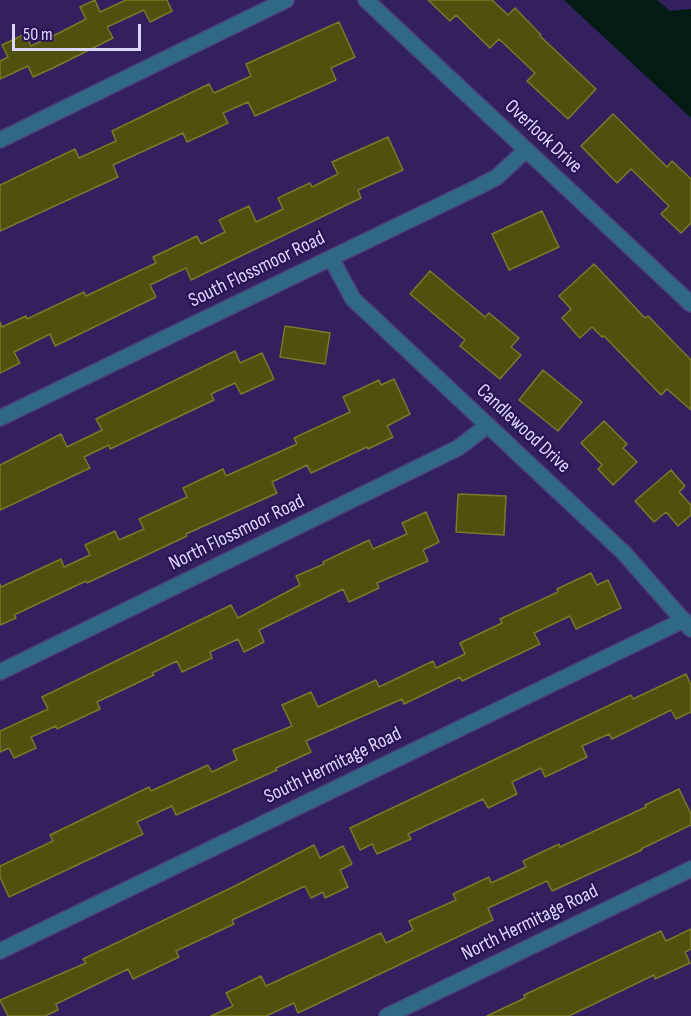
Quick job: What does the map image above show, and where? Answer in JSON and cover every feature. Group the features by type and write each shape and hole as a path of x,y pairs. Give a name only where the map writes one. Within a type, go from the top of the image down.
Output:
{"street":[{"path":"0,140 286,0"},
{"name":"Overlook Drive","path":"366,0 691,304"},
{"name":"South Flossmoor Road","path":"0,418 480,186 497,177 526,150"},
{"name":"Candlewood Drive","path":"331,258 353,299 624,553 688,624"},
{"name":"North Flossmoor Road","path":"0,672 458,448 488,425"},
{"name":"South Hermitage Road","path":"0,951 688,624"},
{"name":"North Hermitage Road","path":"387,1016 691,869"}],"shaded area":[{"path":"564,0 657,0 670,11 691,9 691,118"}],"building":[{"path":"95,0 100,12 126,0 167,0 172,11 150,22 144,10 107,27 113,38 55,67 33,77 28,66 0,79 0,61 8,57 2,45 25,34 31,46 59,33 86,19 80,7"},
{"path":"428,0 492,0 508,15 515,8 540,36 596,89 568,119 527,81 535,73 499,39 490,48 456,15 450,21"},
{"path":"339,22 355,57 331,68 336,80 255,116 248,102 223,113 228,123 187,142 183,133 113,165 118,177 0,231 0,185 75,149 79,158 116,141 112,131 209,84 214,93 251,76 246,64"},
{"path":"613,114 667,167 672,161 691,179 691,223 681,233 661,214 669,206 631,169 617,183 581,146"},
{"path":"388,137 403,170 358,190 361,198 191,280 186,268 150,285 156,297 55,346 50,334 14,352 20,363 0,373 0,322 2,327 26,316 27,319 84,292 86,296 156,263 153,257 197,236 201,244 225,232 219,220 249,206 256,222 283,209 278,198 310,183 312,187 338,174 332,162"},
{"path":"542,211 559,247 509,270 492,234"},
{"path":"594,264 645,318 648,316 691,360 691,410 667,389 661,395 604,336 602,337 592,327 580,338 562,318 571,309 559,296"},
{"path":"430,271 485,317 489,313 519,338 511,347 521,355 500,379 460,346 465,340 410,294"},
{"path":"285,326 330,333 325,364 280,357"},
{"path":"235,351 240,363 262,353 274,379 241,394 235,383 211,394 214,400 110,449 109,445 84,457 90,468 0,510 0,465 61,434 67,447 102,430 96,419"},
{"path":"543,370 582,402 558,431 519,400"},
{"path":"394,379 410,414 387,426 393,437 311,473 307,465 272,482 277,493 14,615 16,618 0,625 0,584 1,587 61,559 64,567 90,555 85,545 115,531 119,540 144,529 139,519 187,497 183,488 223,469 226,476 297,444 294,438 350,412 343,397 379,380 381,385"},
{"path":"604,421 627,444 623,448 637,462 613,485 598,469 602,465 581,443"},
{"path":"671,470 685,486 679,492 691,505 691,515 678,526 666,512 654,522 635,501"},
{"path":"458,494 506,496 504,535 456,532"},
{"path":"426,512 439,542 423,550 428,561 377,583 379,588 349,602 343,589 259,630 264,642 244,652 238,639 210,652 212,658 182,672 177,661 152,673 154,675 97,702 100,709 57,729 56,726 31,737 36,748 14,758 9,748 0,752 0,731 48,709 42,697 231,605 238,618 300,585 296,576 324,564 323,562 369,540 373,549 407,534 402,523"},
{"path":"591,573 597,585 608,580 621,608 576,629 570,616 534,633 540,644 462,681 460,677 404,704 402,699 306,741 311,752 276,768 277,770 176,815 172,806 137,822 143,834 9,897 0,877 0,866 53,841 50,835 149,787 151,791 208,765 212,772 237,760 233,750 292,726 282,705 311,692 318,707 376,680 379,687 433,661 436,668 465,654 460,643 502,623 500,619 558,592 557,589"},
{"path":"686,674 691,685 691,712 676,719 671,710 612,739 609,734 582,746 587,757 545,777 541,768 512,782 517,794 488,808 483,799 408,834 411,839 377,854 372,844 360,850 350,828 631,695 633,699"},
{"path":"679,789 691,814 691,825 642,850 552,891 547,881 488,908 493,920 298,1013 294,1003 266,1016 211,1016 233,1006 226,993 261,976 266,986 381,933 386,943 413,930 409,921 456,900 453,894 489,877 491,883 526,867 523,861 559,844 560,847"},
{"path":"314,845 320,858 343,846 352,864 340,870 348,887 325,898 323,892 311,898 305,886 232,920 234,924 176,951 179,957 133,979 128,969 56,1004 58,1010 45,1016 8,1016 0,1000 86,963 83,959 235,886"},
{"path":"691,929 691,949 685,952 690,963 655,979 654,975 569,1016 487,1016 525,998 524,995 661,931 666,941"}]}
